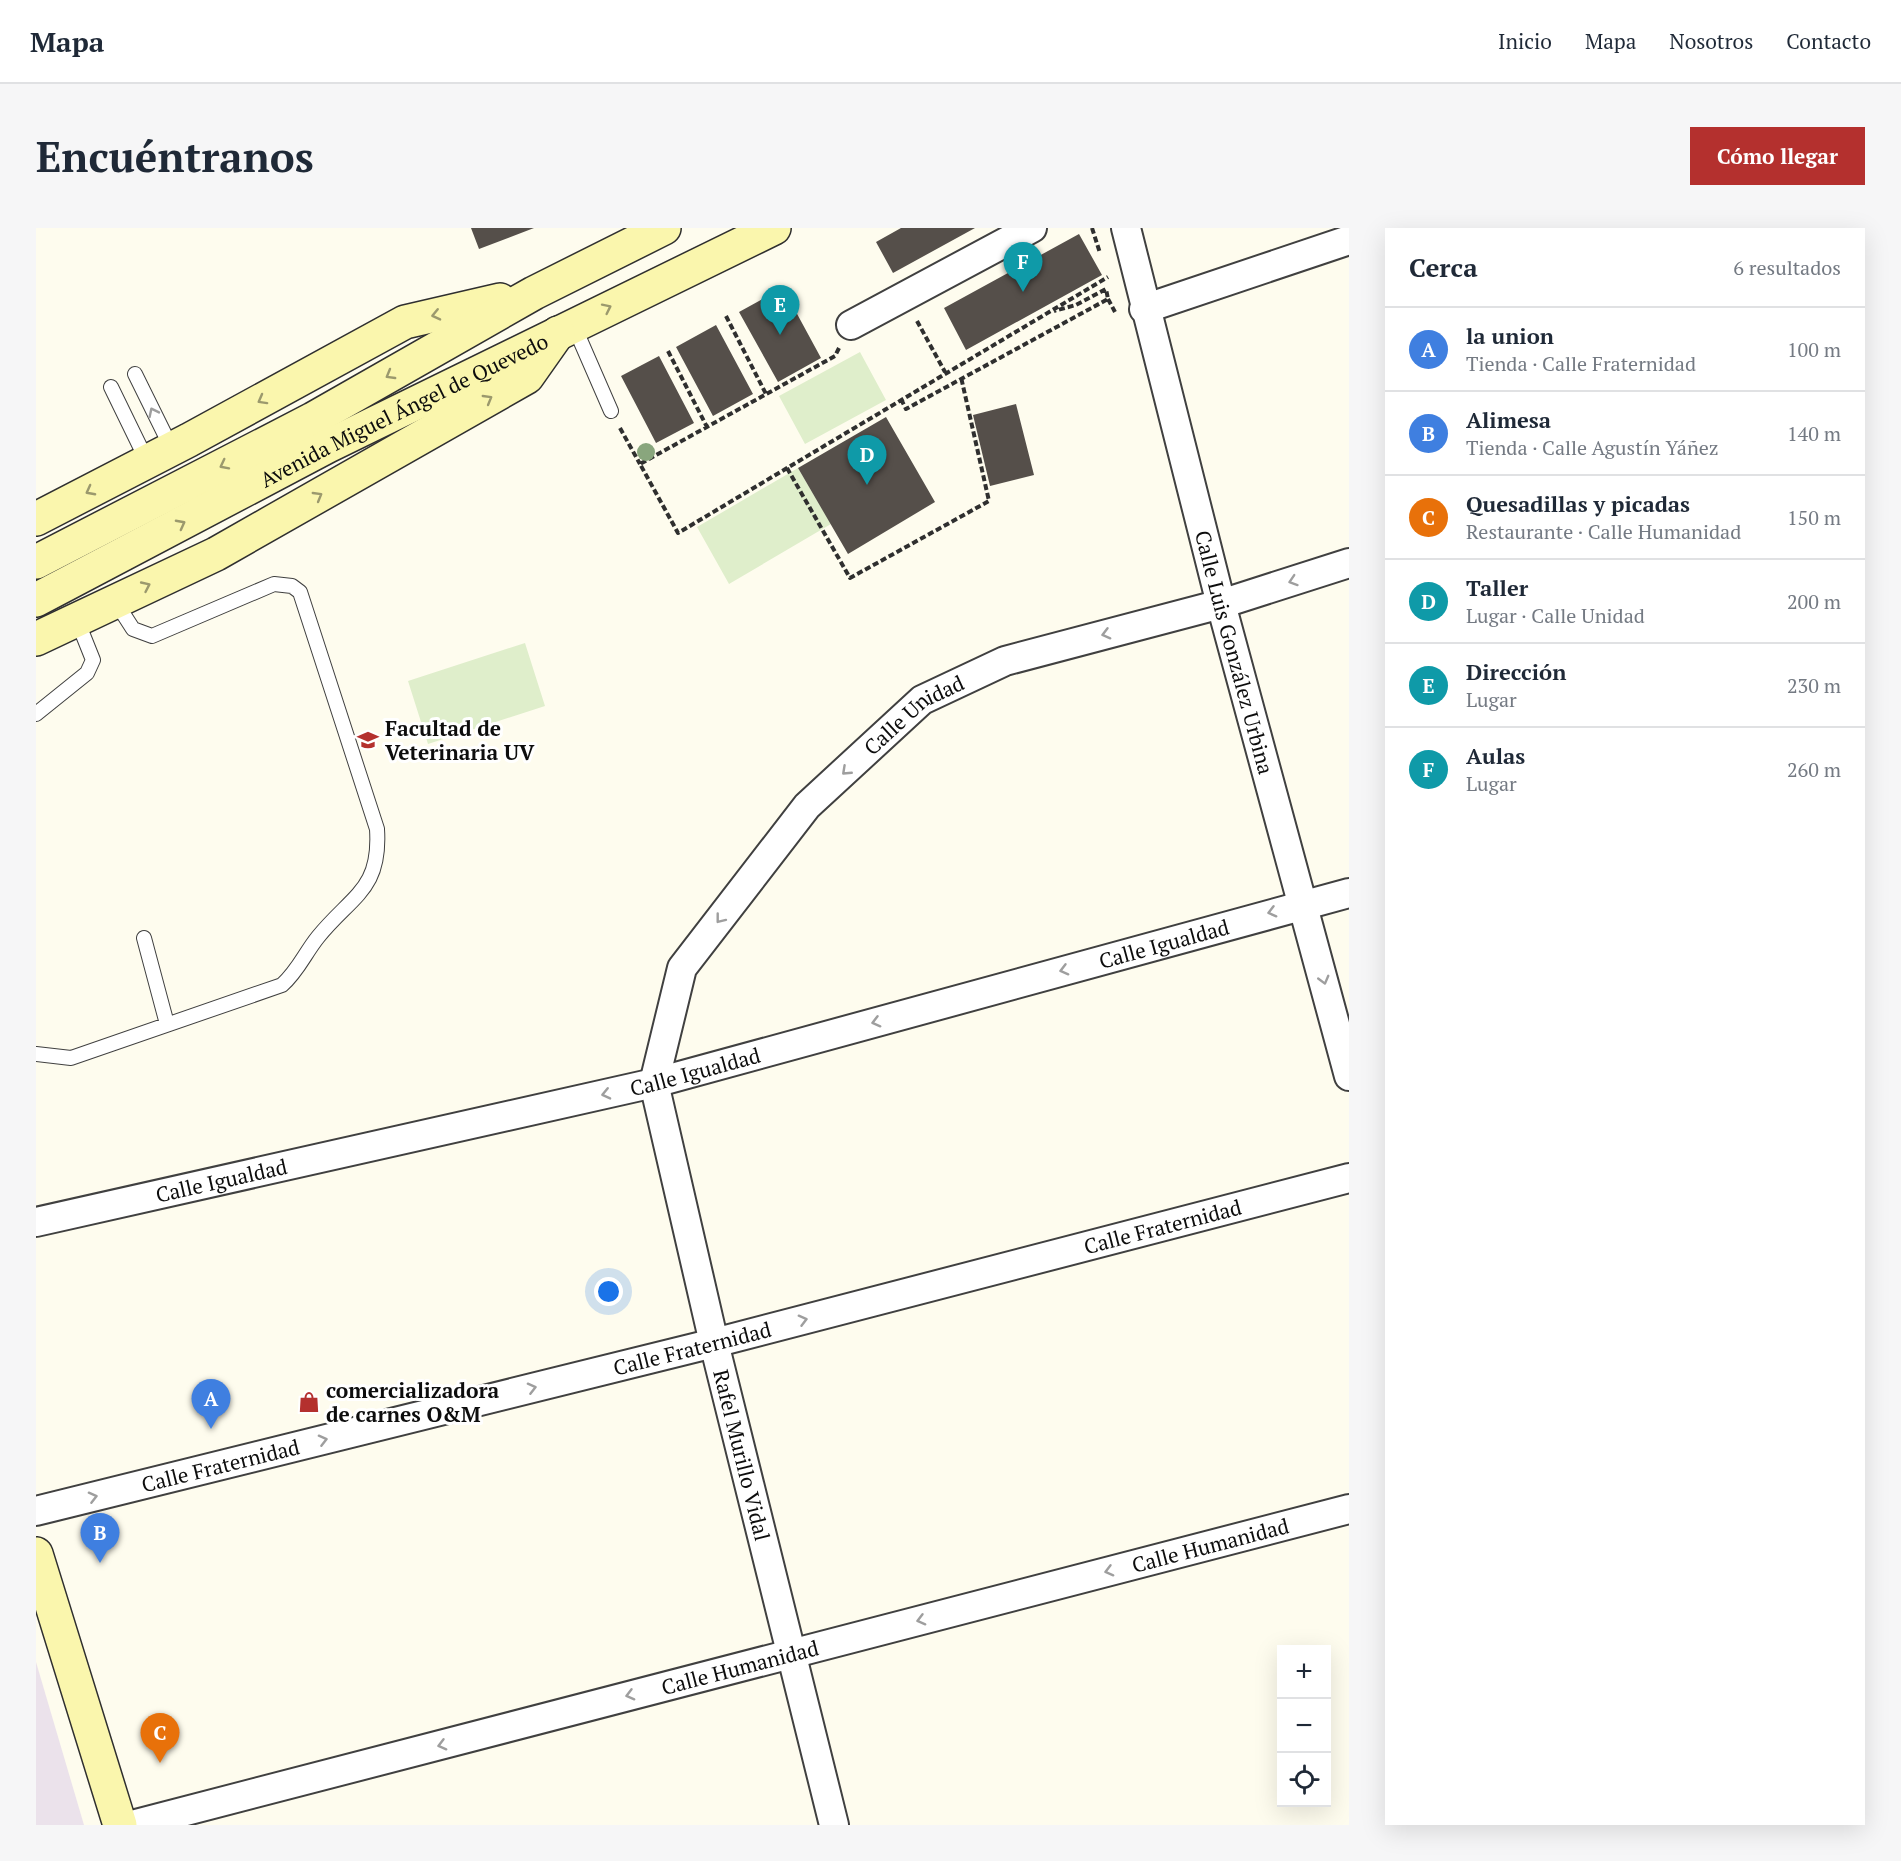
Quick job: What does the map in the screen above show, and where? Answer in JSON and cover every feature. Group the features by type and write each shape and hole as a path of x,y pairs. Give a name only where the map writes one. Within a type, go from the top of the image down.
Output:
{"main road":[{"name":"Avenida Miguel Ángel de Quevedo","path":"36,562 313,419 534,293 664,228"},
{"name":"Avenida Miguel Ángel de Quevedo","path":"36,600 328,446 774,228"},
{"path":"36,519 160,455 405,322 534,293"},
{"path":"36,639 216,554 527,377 566,328"},
{"path":"36,1554 120,1825"}],"street":[{"path":"851,325 1032,228"},
{"name":"Calle Luis González Urbina","path":"1126,228 1144,309 1221,604 1349,1076"},
{"path":"1144,309 1349,240"},
{"name":"Calle Unidad","path":"654,1083 682,968 807,806 922,700 1005,661 1221,604 1349,563"},
{"name":"Calle Igualdad","path":"36,1222 654,1083 1349,892"},
{"name":"Rafel Murillo Vidal","path":"654,1083 714,1343 834,1825"},
{"name":"Calle Fraternidad","path":"36,1511 714,1343 1349,1178"},
{"name":"Calle Humanidad","path":"132,1825 1349,1509"}],"lane":[{"path":"566,328 611,411"},
{"path":"135,374 160,455"},
{"path":"111,387 160,455"},
{"path":"36,1054 71,1058 282,985 294,974 320,934 366,886 376,868 377,829 300,592 283,583 274,584 152,636 133,629 115,601"},
{"path":"36,714 87,673 93,660 77,620"},
{"path":"144,938 167,1024"}],"path":[{"path":"1092,228 1102,258"},
{"path":"611,411 678,533 945,372 1108,278 1105,268"},
{"path":"901,399 906,409 1108,299 1106,289 1076,305 1049,312"},
{"path":"904,296 945,372"},
{"path":"726,316 766,394"},
{"path":"640,464 835,356 851,325"},
{"path":"669,351 707,427"},
{"path":"787,468 850,578 988,501 961,377"}],"shaded area":[{"path":"36,1662 84,1825 36,1825"}],"green space":[{"path":"860,352 886,400 805,444 779,396"},
{"path":"798,468 831,524 729,584 697,527"},
{"path":"525,643 545,706 428,744 408,681"}],"building":[{"path":"471,228 534,228 479,249"},
{"path":"901,228 975,228 893,273 876,242"},
{"path":"1079,234 1102,275 966,350 944,308"},
{"path":"783,288 821,358 778,382 739,312"},
{"path":"716,325 753,394 713,416 676,347"},
{"path":"659,356 694,423 656,443 621,376"},
{"path":"1016,404 1034,475 990,486 973,415"},
{"path":"886,417 935,502 848,554 798,468"}],"place":[{"name":"Aulas","path":"1023,292"},
{"name":"Dirección","path":"780,335"},
{"name":"Taller","path":"867,485"},
{"name":"Facultad de Veterinaria UV","path":"368,740"},
{"name":"comercializadora de carnes O&M","path":"309,1402"},
{"name":"la union","path":"211,1429"},
{"name":"Alimesa","path":"100,1563"},
{"name":"Quesadillas y picadas","path":"160,1763"}]}
